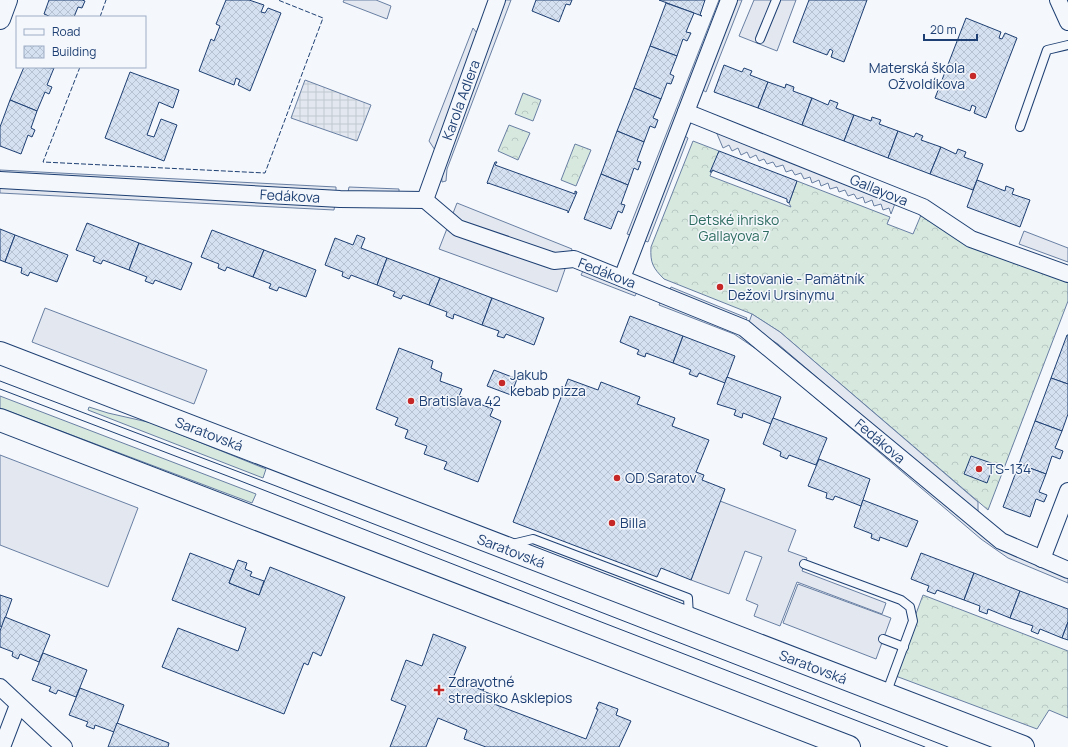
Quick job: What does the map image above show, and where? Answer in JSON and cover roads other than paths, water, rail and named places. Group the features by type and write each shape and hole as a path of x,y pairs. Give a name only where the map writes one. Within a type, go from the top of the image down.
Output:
{"main road":[{"name":"Saratovská","path":"0,353 500,547 1023,747"},
{"path":"0,420 849,747"}],"street":[{"name":"Karola Adlera","path":"425,200 497,0"},
{"path":"622,278 729,0"},
{"path":"1058,0 1068,22"},
{"name":"Gallayova","path":"686,112 923,207 971,239 1068,274"},
{"name":"Fedákova","path":"0,180 340,199 425,200 458,228 554,261 574,259 744,328 1001,541 1068,570"},
{"path":"1042,559 1068,490"},
{"path":"0,687 64,747"},
{"path":"2,747 18,705"}],"lane":[{"path":"760,38 776,0"},
{"path":"1020,127 1048,50 1068,45"},
{"path":"804,564 901,600 910,607 913,621 885,695"},
{"path":"883,639 904,647"}],"tram line":[{"path":"0,381 276,486 948,747"},
{"path":"0,389 925,747"}],"place":[{"name":"Materská škola Ožvoldíkova","path":"973,76"},
{"name":"Listovanie - Pamätník Dežovi Ursinymu","path":"720,287"},
{"name":"Jakub kebab pizza","path":"502,383"},
{"name":"Bratislava 42","path":"411,401"},
{"name":"TS-134","path":"979,469"},
{"name":"OD Saratov","path":"617,478"},
{"name":"Billa","path":"612,523"},
{"name":"Zdravotné stredisko Asklepios","path":"439,690"}],"park label":[{"name":"Detské ihrisko Gallayova 7","path":"734,228"}]}
